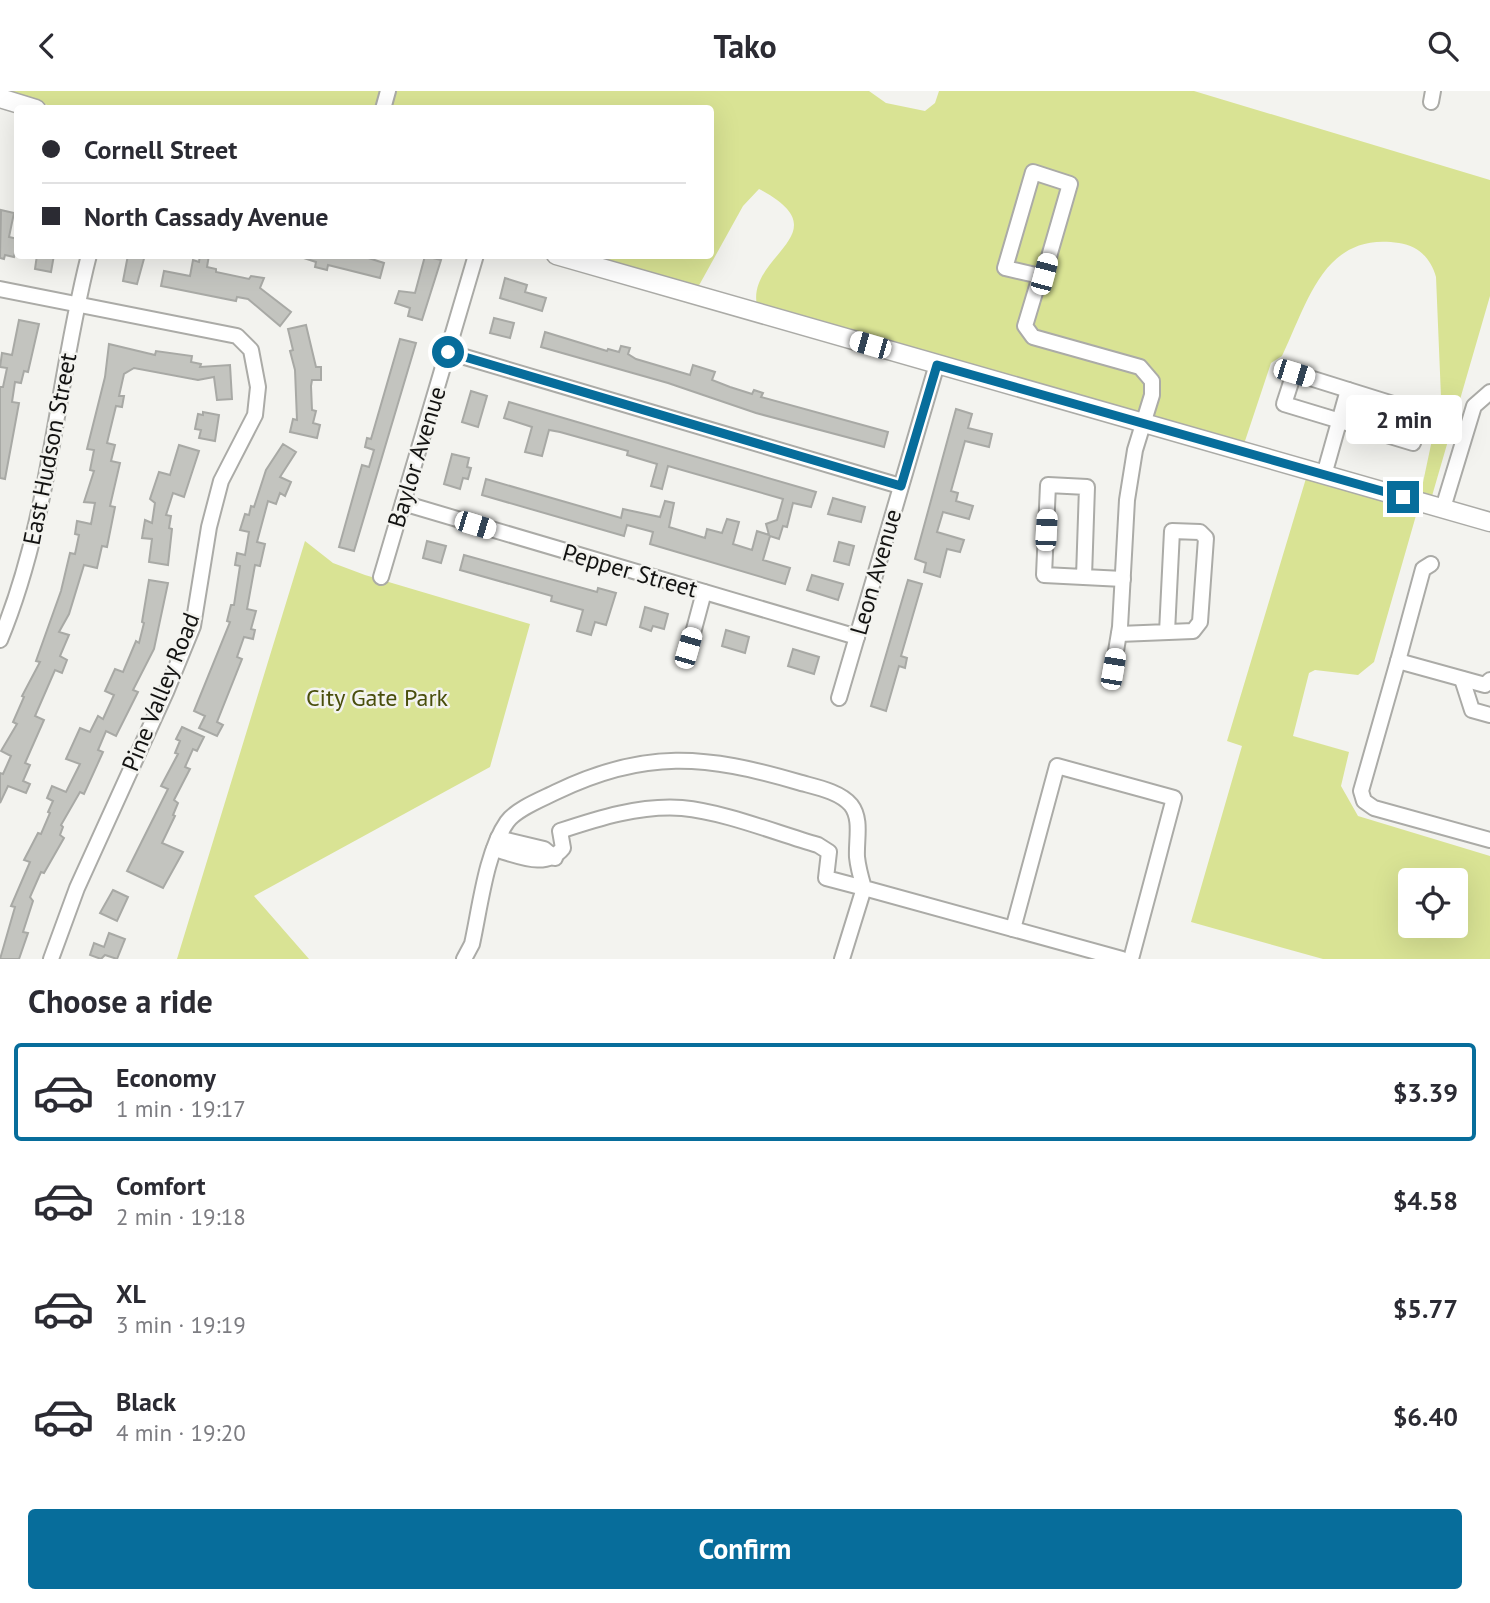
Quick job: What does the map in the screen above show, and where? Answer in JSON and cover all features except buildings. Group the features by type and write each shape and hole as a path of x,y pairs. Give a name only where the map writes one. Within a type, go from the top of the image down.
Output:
{"main road":[{"path":"0,98 23,105"},
{"path":"570,259 1490,522"}],"street":[{"path":"1040,276 1005,268 1032,172 1070,184 1026,326 1033,337 1140,367 1152,381 1152,395 1142,423 1127,500 1119,634 1113,669"},
{"name":"East Hudson Street","path":"0,640 22,588 88,259"},
{"name":"Baylor Avenue","path":"381,577 474,259"},
{"name":"Pine Valley Road","path":"0,289 237,336 251,350 258,387 255,415 221,481 209,527 192,626 166,692 76,888 51,959"},
{"path":"448,352 901,486"},
{"name":"Leon Avenue","path":"839,698 937,365"},
{"path":"1294,373 1348,390 1422,413 1413,443 1284,404 1294,373"},
{"path":"1443,509 1474,406 1488,392 1490,375"},
{"path":"1324,475 1348,390"},
{"path":"1084,576 1087,487 1048,485 1044,575 1123,579"},
{"name":"Pepper Street","path":"403,503 857,637"},
{"path":"1119,634 1193,631 1200,622 1206,538 1200,532 1172,531 1167,632"},
{"path":"1431,564 1423,569 1361,791 1363,801 1374,808 1490,840"},
{"path":"688,648 704,593"},
{"path":"1398,661 1488,684"},
{"path":"1462,679 1472,710 1490,715"},
{"path":"472,959 472,944 496,843 508,819 589,776 652,760 695,759 747,767 829,792 845,799 853,808 858,820 857,859 864,888 842,959"},
{"path":"1013,929 1057,766 1174,798 1130,959"},
{"path":"496,843 544,849 555,858 563,848 560,831 610,814 682,809 825,848 829,852 826,878 1122,959"},
{"path":"464,959 472,944"}],"green space":[{"path":"0,91 869,91 886,103 925,111 935,103 939,91 1194,91 1490,180 1490,296 1432,496 1421,492 1441,397 1436,277 1423,254 1413,247 1399,243 1374,242 1353,248 1336,259 1322,275 1282,356 1271,363 1244,444 757,306 757,288 793,232 793,219 783,205 759,189 743,206 714,258 714,105 47,105"},
{"path":"586,259 714,259 697,289"},
{"path":"1307,475 1419,505 1374,662 1358,675 1315,670 1309,673 1293,736 1349,752 1341,786 1358,816 1490,856 1490,959 1323,959 1191,922 1242,746 1227,741"},
{"name":"City Gate Park","path":"305,541 333,563 365,575 530,624 490,767 254,896 309,959 177,959"}],"route":[{"path":"448,352 901,486 937,365 1403,497"}]}
